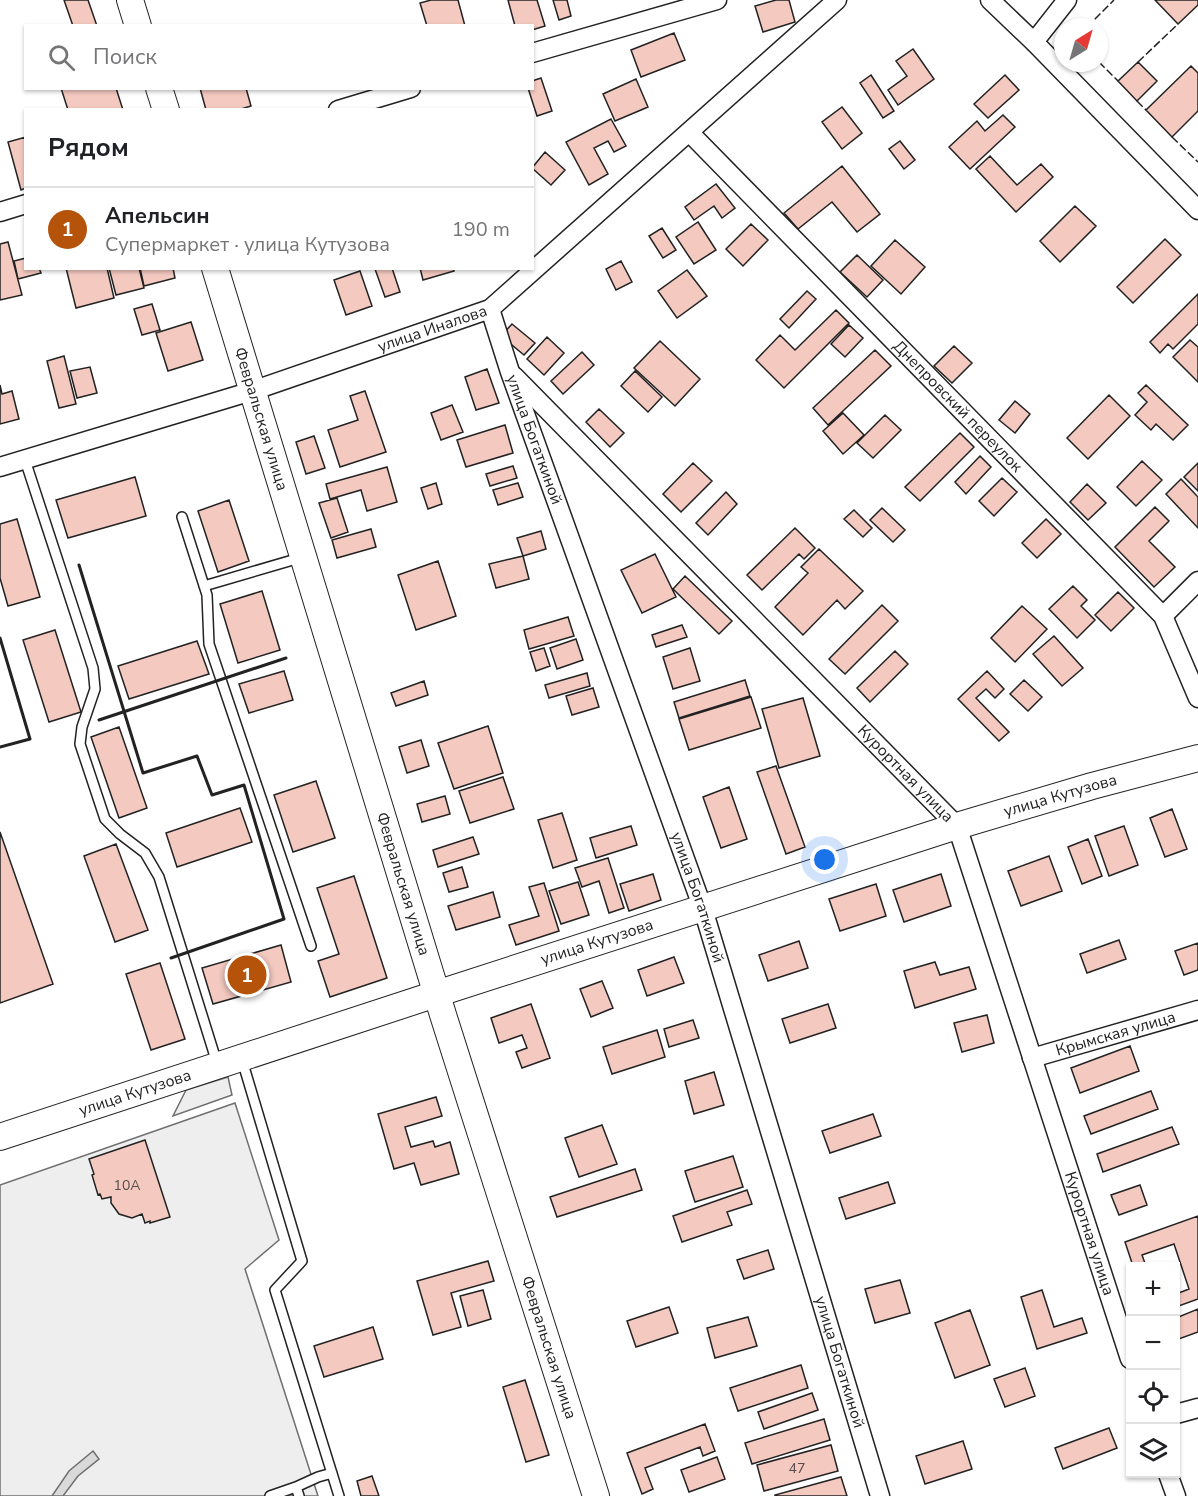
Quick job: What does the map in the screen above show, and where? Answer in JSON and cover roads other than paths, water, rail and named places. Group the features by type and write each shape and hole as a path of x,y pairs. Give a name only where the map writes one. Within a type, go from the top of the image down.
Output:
{"street":[{"path":"130,0 137,24"},
{"path":"534,52 717,0"},
{"name":"улица Иналова","path":"534,270 837,0"},
{"path":"990,0 1198,210"},
{"path":"1034,42 1067,0"},
{"path":"160,90 165,108"},
{"path":"345,108 404,90"},
{"name":"Днепровский переулок","path":"689,132 1163,616 1198,699"},
{"path":"0,212 24,205"},
{"name":"Февральская улица","path":"216,270 436,994 596,1496"},
{"name":"улица Иналова","path":"0,467 252,391 490,309 534,270"},
{"name":"улица Богаткиной","path":"490,309 510,372 702,909 880,1496"},
{"name":"Курортная улица","path":"510,372 957,826 1126,1344"},
{"path":"1163,616 1198,581"},
{"name":"улица Кутузова","path":"0,1137 957,826 1092,786 1198,758"},
{"name":"Крымская улица","path":"1032,1058 1198,1010"},
{"path":"1180,1413 1198,1408"},
{"path":"1170,1478 1176,1496"}],"lane":[{"path":"26,459 93,668 94,689 82,727 80,744 105,819 145,853 159,877 230,1062 302,1261 275,1290 339,1496"},
{"path":"182,517 207,595 209,644 311,946"},
{"path":"204,586 303,557"},
{"path":"270,1496 297,1492 318,1477 332,1473"}],"place":[{"name":"Апельсин","path":"247,975"}]}
